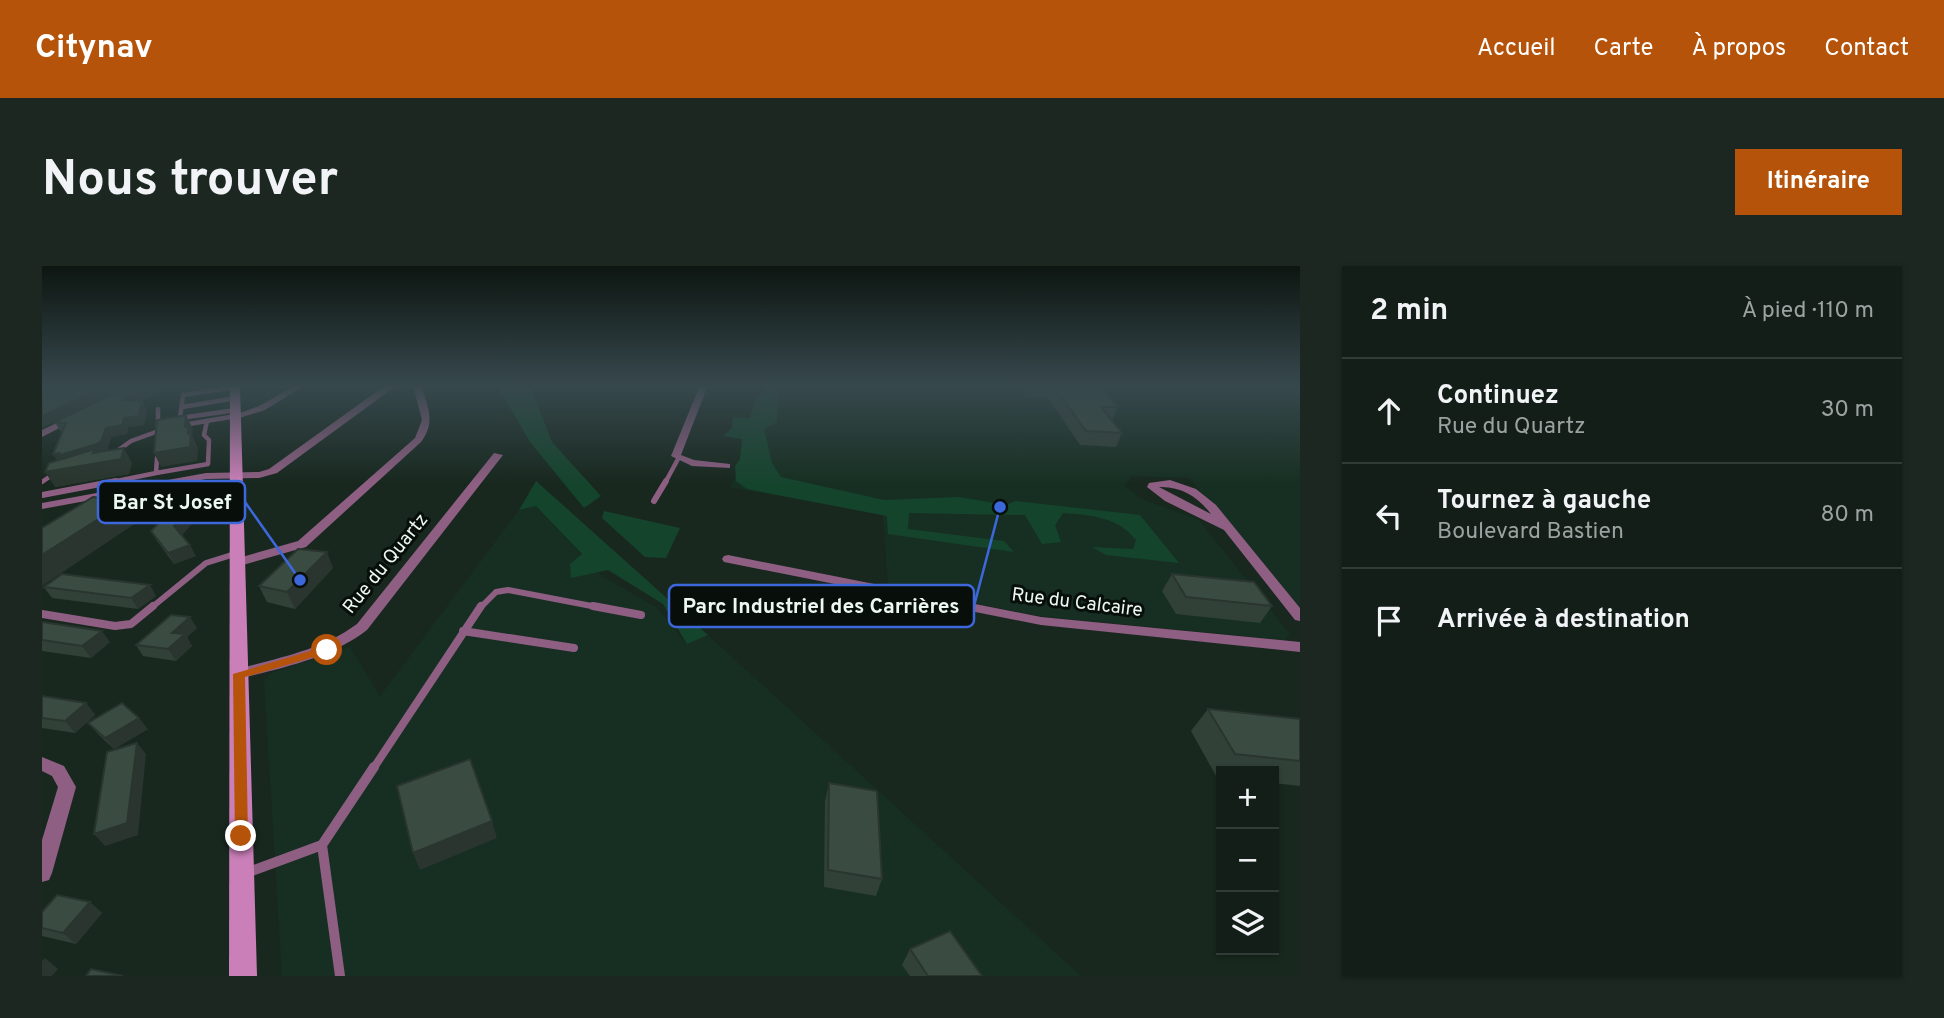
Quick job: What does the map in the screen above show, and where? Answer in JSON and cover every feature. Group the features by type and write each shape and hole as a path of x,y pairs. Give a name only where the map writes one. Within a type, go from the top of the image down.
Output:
{"main road":[{"path":"236,418 243,976"}],"street":[{"path":"42,434 73,418"},
{"path":"42,506 206,476 259,475 280,468 347,418"},
{"path":"239,558 302,544 426,432 427,418"},
{"path":"690,418 676,452 678,459 726,466"},
{"name":"Rue du Quartz","path":"239,674 327,650 349,638 362,627 498,455"},
{"path":"1227,527 1198,509 1158,493 1153,485 1177,484 1199,493 1227,527 1300,617"},
{"name":"Rue du Calcaire","path":"727,559 1041,621 1300,647"},
{"path":"42,764 50,765 62,774 67,787 42,873"}],"lane":[{"path":"158,418 158,430"},
{"path":"177,426 211,418"},
{"path":"42,495 208,464 209,440 204,435 207,421"},
{"path":"104,458 131,441 167,428"},
{"path":"156,473 157,458"},
{"path":"654,501 678,459"},
{"path":"42,482 44,478 65,468"},
{"path":"42,614 115,626 131,624 206,562 239,558"},
{"path":"242,875 322,845 463,631 486,599 496,592 508,590 641,615"},
{"path":"463,631 574,648"},
{"path":"322,845 340,976"}],"shaded area":[{"path":"759,418 1300,418 1300,611 1189,478 1132,476 1125,486 1142,499 1199,520 1290,634 1285,640 1039,616 888,586 883,515 729,487 751,455"},
{"path":"536,506 602,576 656,607 687,644 708,635 1081,976 282,976 264,681 272,673 350,647 380,696 519,510"}],"green space":[{"path":"516,418 543,418 552,442 601,496 584,508 530,442"},
{"path":"733,418 777,418 777,422 764,429 772,463 781,477 884,500 959,497 1006,505 1016,501 1140,515 1179,563 1106,555 1092,547 1133,549 1136,540 1121,526 1094,516 1063,513 1055,525 1061,542 1042,544 1025,515 909,513 908,529 1004,541 1014,552 888,534 887,516 747,489 736,481 735,466 740,459 742,439 723,436 732,428"},
{"path":"536,481 708,635 687,644 663,604 608,570 571,578 570,564 582,554 536,506 519,510"},
{"path":"604,511 680,528 666,558 645,557 602,518"}],"building":[{"path":"63,418 124,418 122,425 106,428 97,444 57,456 59,453 53,454 66,423 55,422"},
{"path":"186,418 185,427 188,427 188,434 191,433 190,447 154,453 157,420"},
{"path":"1077,418 1110,418 1122,433 1086,431"},
{"path":"124,448 121,459 45,472 49,463 95,449 93,453"},
{"path":"93,497 127,501 42,555 42,528"},
{"path":"181,500 199,500 174,526 190,545 168,553 151,531"},
{"path":"298,549 327,552 287,592 259,586"},
{"path":"62,574 150,585 131,598 44,587"},
{"path":"1172,574 1254,582 1272,606 1186,597"},
{"path":"171,615 190,617 172,633 185,634 168,649 136,645"},
{"path":"42,622 102,631 82,646 42,640"},
{"path":"42,696 86,703 65,721 42,718"},
{"path":"122,703 139,718 105,738 88,723"},
{"path":"1208,709 1300,719 1300,761 1235,754"},
{"path":"137,743 127,823 94,834 107,752"},
{"path":"470,759 492,821 413,853 397,786"},
{"path":"829,783 877,791 882,879 828,870"},
{"path":"57,895 90,902 63,933 42,928 42,912"},
{"path":"950,931 982,976 928,976 910,949"},
{"path":"91,969 123,976 86,976"}],"place":[{"name":"Parc Industriel des Carrières","path":"1000,507"},
{"name":"Bar St Josef","path":"300,580"}],"route":[{"path":"241,836 239,674 327,650"}]}
